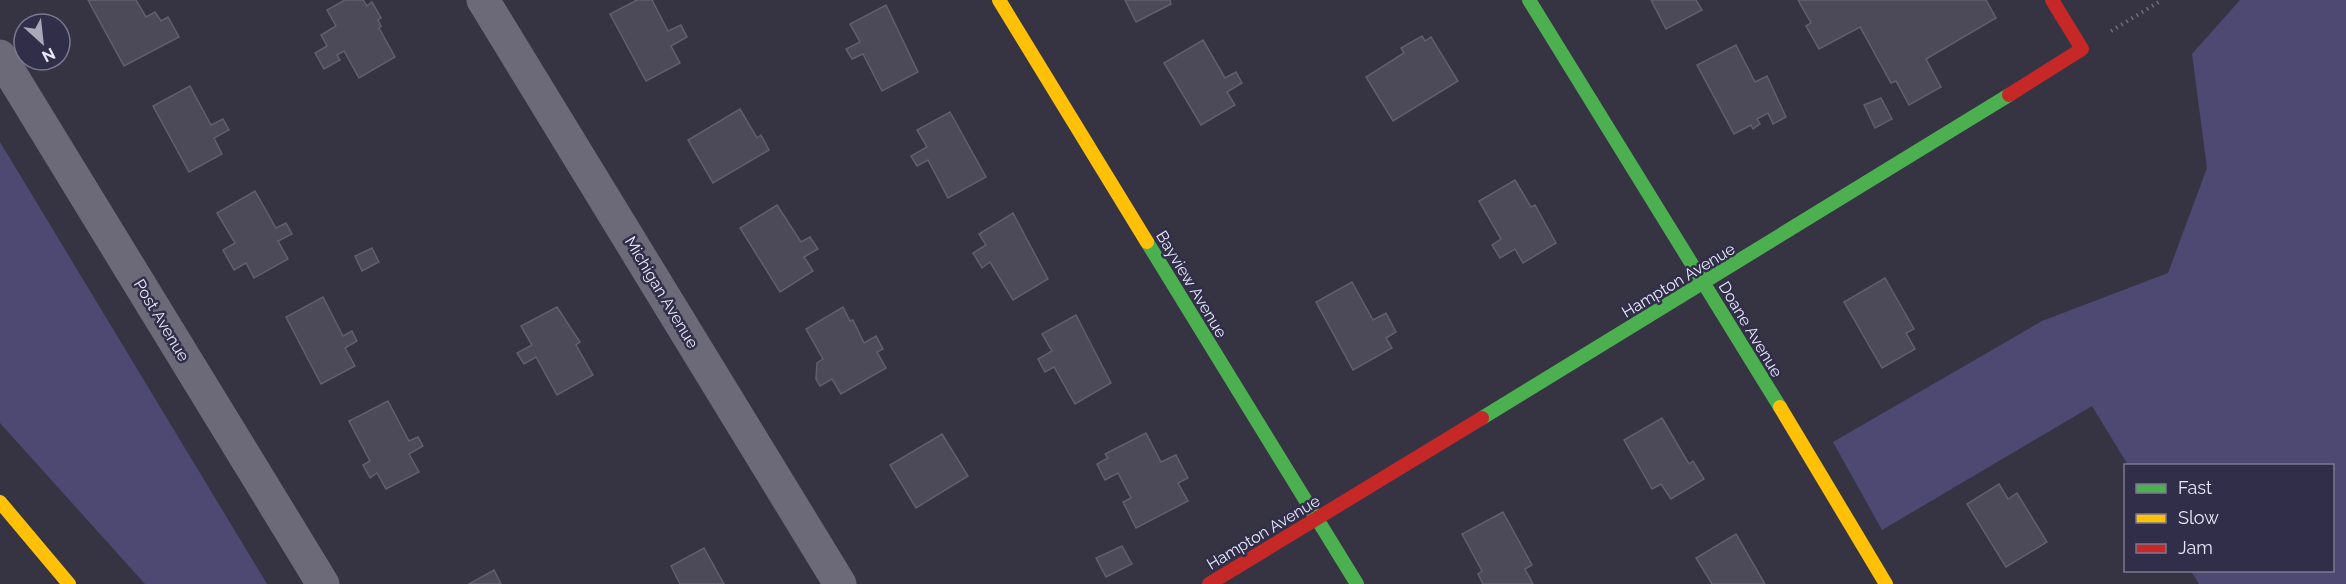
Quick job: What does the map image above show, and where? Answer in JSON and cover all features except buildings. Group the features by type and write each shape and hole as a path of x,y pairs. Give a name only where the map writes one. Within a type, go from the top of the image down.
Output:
{"street":[{"name":"Michigan Avenue","path":"483,0 840,584"},
{"name":"Bayview Avenue","path":"999,0 1357,584"},
{"name":"Doane Avenue","path":"1529,0 1705,283 1886,584"},
{"path":"2052,0 2082,49"},
{"name":"Hampton Avenue","path":"1209,584 1705,283 2082,49"},
{"name":"Post Avenue","path":"0,56 323,584"},
{"path":"0,502 69,584"}],"path":[{"path":"2082,49 2162,0"}],"shaded area":[{"path":"2240,0 2346,0 2346,584 2199,584 2192,572 2334,572 2334,464 2127,464 2092,406 1882,530 1833,442 2042,321 2168,273 2207,168 2192,54"},
{"path":"0,142 267,584 145,584 0,423"}],"traffic: fast":[{"path":"1529,0 1780,407"},
{"path":"1482,418 2009,95"},
{"path":"1147,242 1357,584"}],"traffic: slow":[{"path":"999,0 1147,242"},
{"path":"1780,407 1886,584"},
{"path":"0,502 69,584"}],"traffic: jam":[{"path":"2009,95 2082,49 2052,0"},
{"path":"1209,584 1482,418"}]}
